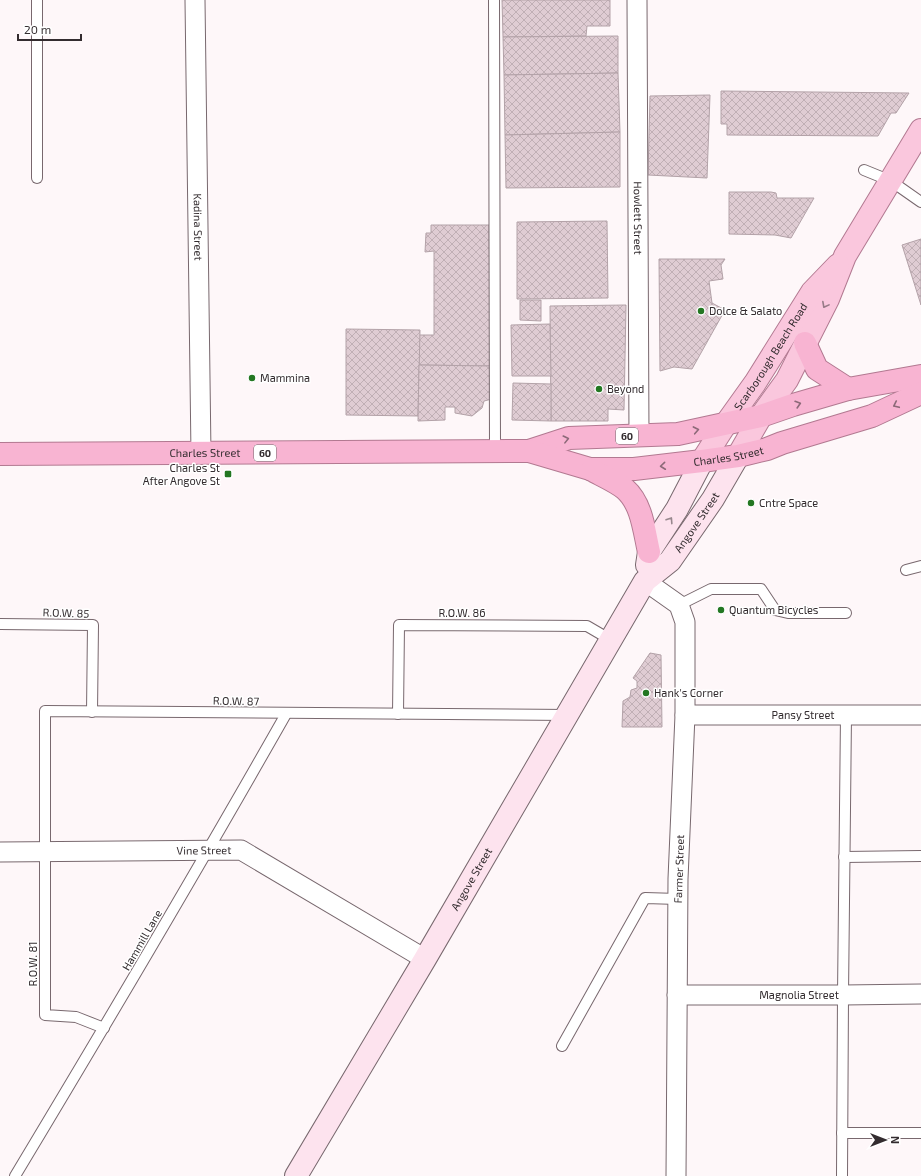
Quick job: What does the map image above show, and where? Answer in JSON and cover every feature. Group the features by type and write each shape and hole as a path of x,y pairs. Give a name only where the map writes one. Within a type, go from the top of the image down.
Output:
{"highway":[{"path":"805,343 818,369 848,389"},
{"name":"Charles Street","path":"530,451 569,438 678,434 725,425 761,416 848,389 921,376"},
{"name":"Charles Street","path":"0,454 530,451 590,469 634,469 738,456 872,416 921,393"},
{"path":"590,469 624,488 634,500 643,523 649,552"}],"main road":[{"name":"Scarborough Beach Road","path":"738,456 761,416 787,380 828,299 845,256 921,130"},
{"name":"Scarborough Beach Road","path":"702,461 725,425 755,383 812,292 845,256"},
{"name":"Angove Street","path":"296,1176 425,960 645,581 670,561 712,499 738,456"},
{"name":"Angove Street","path":"645,581 649,552 677,509 702,461"}],"street":[{"name":"Kadina Street","path":"195,0 201,454"},
{"name":"Howlett Street","path":"638,0 639,436"},
{"path":"645,581 679,605"},
{"name":"Farmer Street","path":"676,1176 678,899 685,715 685,622 679,605"},
{"name":"Pansy Street","path":"685,715 921,715"},
{"name":"Vine Street","path":"0,852 241,850 425,960"},
{"name":"Magnolia Street","path":"677,995 921,994"}],"lane":[{"path":"37,0 37,178"},
{"path":"494,0 495,451"},
{"path":"864,170 891,182 921,202"},
{"path":"906,570 921,566"},
{"path":"679,605 711,589 761,590 775,610 788,613 846,613"},
{"name":"R.O.W. 85","path":"0,624 93,625 92,712"},
{"name":"R.O.W. 86","path":"398,714 399,625 587,626 611,640"},
{"name":"R.O.W. 87","path":"45,852 45,711 568,715"},
{"name":"Hammill Lane","path":"15,1176 209,850 286,714"},
{"path":"842,1176 846,715"},
{"name":"R.O.W. 81","path":"45,852 46,1015 76,1017 104,1028"},
{"path":"844,857 921,856"},
{"path":"562,1046 645,898 678,899"},
{"path":"842,1132 921,1132"}],"building":[{"path":"502,0 610,0 610,26 587,26 586,36 503,37"},
{"path":"618,36 618,73 504,75 503,37"},
{"path":"618,73 620,132 505,135 504,75"},
{"path":"721,91 909,93 896,113 891,113 878,136 727,135 727,124 721,124"},
{"path":"710,95 707,178 648,175 650,96"},
{"path":"620,132 620,187 506,188 505,135"},
{"path":"729,192 771,192 776,193 777,198 814,198 791,238 775,235 729,234"},
{"path":"607,221 608,298 517,299 517,222"},
{"path":"431,225 489,225 491,366 419,365 419,335 434,335 434,251 425,252 426,233 431,233"},
{"path":"921,239 921,305 902,245"},
{"path":"659,259 725,259 721,265 723,279 709,281 712,303 725,310 692,369 674,367 660,371"},
{"path":"520,300 541,300 541,321 520,320"},
{"path":"626,305 624,410 608,409 608,421 551,421 550,306"},
{"path":"550,324 551,376 512,376 511,325"},
{"path":"346,329 420,330 418,416 346,415"},
{"path":"419,365 491,366 492,399 484,401 482,408 472,416 455,413 455,407 445,407 445,420 418,421"},
{"path":"513,383 551,384 551,421 512,420"},
{"name":"Hank's Corner","path":"650,653 661,655 662,727 622,727 623,701 630,697 631,690 637,688 637,681 633,678"}],"place":[{"name":"Dolce & Salato","path":"701,311"},
{"name":"Mammina","path":"252,378"},
{"name":"Beyond","path":"599,389"},
{"name":"Charles St After Angove St","path":"228,474"},
{"name":"Cntre Space","path":"751,503"},
{"name":"Quantum Bicycles","path":"721,610"},
{"name":"Hank's Corner","path":"646,693"}]}
